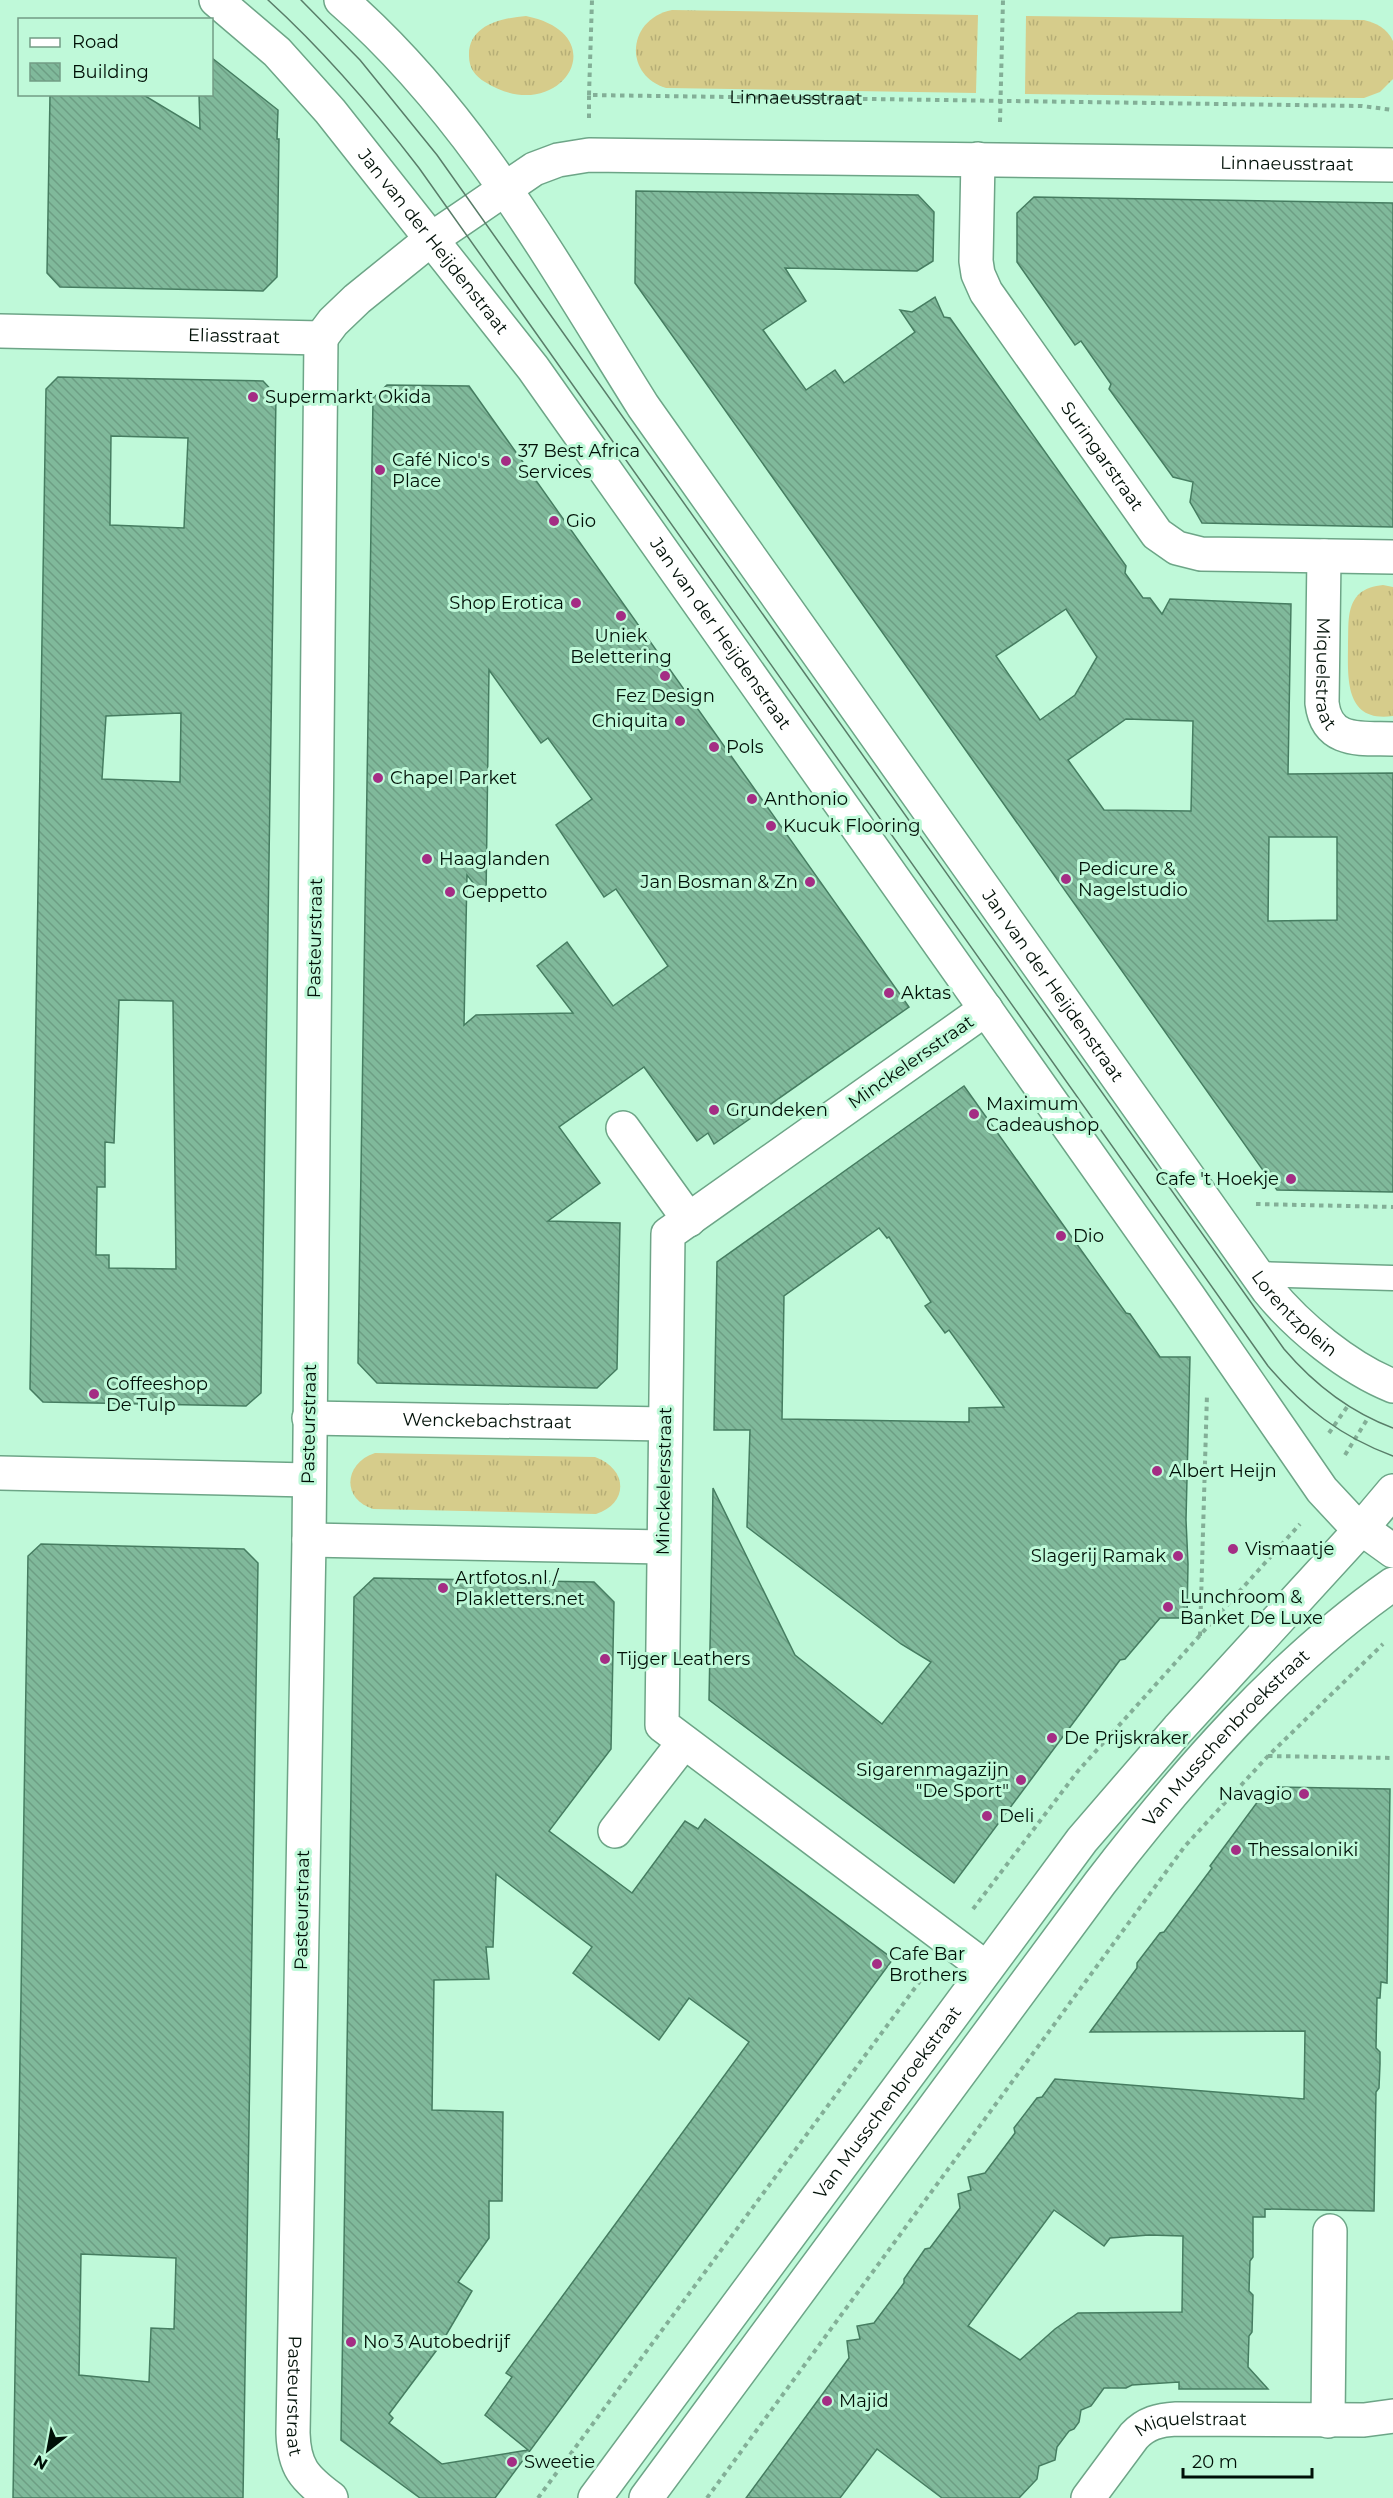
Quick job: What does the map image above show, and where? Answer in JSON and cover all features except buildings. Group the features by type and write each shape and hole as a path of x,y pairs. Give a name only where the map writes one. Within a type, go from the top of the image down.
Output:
{"street":[{"name":"Jan van der Heijdenstraat","path":"216,0 293,69 330,111 533,368 1189,1297 1322,1490"},
{"name":"Jan van der Heijdenstraat","path":"341,0 383,38 422,81 504,189 563,274 643,406 1256,1274"},
{"name":"Linnaeusstraat","path":"430,240 545,164 589,155 1393,165"},
{"name":"Suringarstraat","path":"989,159 976,261 978,274 986,292 1157,534 1177,548 1192,553 1393,557"},
{"path":"321,338 345,309 430,240"},
{"name":"Eliasstraat","path":"0,331 321,338"},
{"name":"Pasteurstraat","path":"321,338 309,1540 292,2433 296,2458 302,2472 329,2498"},
{"name":"Miquelstraat","path":"1324,556 1322,703 1324,716 1330,726 1341,734 1360,738 1393,739"},
{"name":"Minckelersstraat","path":"986,1009 668,1234 662,1725 986,1968"},
{"path":"623,1128 689,1220"},
{"name":"Lorentzplein","path":"1256,1274 1276,1300 1315,1336 1368,1373 1391,1385"},
{"name":"Wenckebachstraat","path":"309,1418 665,1424"},
{"path":"0,1473 308,1480"},
{"path":"1322,1490 1362,1529 1393,1551"},
{"path":"1362,1529 1393,1491"},
{"name":"Van Musschenbroekstraat","path":"595,2498 1098,1820 1362,1529"},
{"path":"309,1540 663,1547"},
{"name":"Van Musschenbroekstraat","path":"646,2498 1128,1846 1196,1766 1316,1645 1393,1584"},
{"path":"615,1831 684,1742"},
{"path":"1328,2421 1330,2231"},
{"name":"Miquelstraat","path":"1088,2498 1134,2436 1143,2427 1154,2422 1176,2419 1328,2421 1380,2419 1393,2416"}],"lane":[{"name":"Lorentzplein","path":"1256,1274 1393,1278"}],"path":[{"path":"589,155 592,0"},
{"path":"989,159 1000,100 1003,0"},
{"name":"Linnaeusstraat","path":"589,95 1362,105 1393,110"},
{"path":"1206,1203 1393,1207"},
{"path":"1200,1636 1207,1385"},
{"path":"1322,1490 1391,1385"},
{"path":"707,2498 1158,1881 1209,1819 1268,1756 1387,1641"},
{"path":"1268,1756 1393,1758"}],"green space":[{"path":"672,10 978,15 976,93 666,88 652,81 642,72 637,60 636,48 639,35 646,24 657,15"},
{"path":"526,16 554,26 569,41 573,58 568,74 555,87 536,94 512,93 485,82 473,71 469,60 470,45 480,30 497,21"},
{"path":"1026,16 1364,20 1381,27 1393,41 1393,79 1380,92 1364,98 1025,94"},
{"path":"1383,585 1393,587 1393,716 1377,716 1365,712 1357,705 1352,695 1348,670 1348,625 1354,600 1364,591"},
{"path":"375,1453 595,1457 614,1469 619,1477 619,1494 607,1509 596,1514 373,1509 355,1497 350,1481 357,1465"}],"tram line":[{"path":"268,0 309,39 347,81 419,168 1268,1366 1295,1395 1324,1419 1356,1440 1393,1456"},
{"path":"301,0 360,60 437,155 1284,1349 1295,1362 1333,1395 1362,1414 1393,1428"}],"place":[{"name":"Supermarkt Okida","path":"253,397"},
{"name":"37 Best Africa Services","path":"506,461"},
{"name":"Café Nico's Place","path":"380,470"},
{"name":"Gio","path":"554,521"},
{"name":"Shop Erotica","path":"576,603"},
{"name":"Uniek Belettering","path":"621,616"},
{"name":"Fez Design","path":"665,676"},
{"name":"Chiquita","path":"680,721"},
{"name":"Pols","path":"714,747"},
{"name":"Chapel Parket","path":"378,778"},
{"name":"Anthonio","path":"752,799"},
{"name":"Kucuk Flooring","path":"771,826"},
{"name":"Haaglanden","path":"427,859"},
{"name":"Pedicure & Nagelstudio","path":"1066,879"},
{"name":"Jan Bosman & Zn","path":"810,882"},
{"name":"Geppetto","path":"450,892"},
{"name":"Aktas","path":"889,993"},
{"name":"Grundeken","path":"714,1110"},
{"name":"Maximum Cadeaushop","path":"974,1114"},
{"name":"Cafe 't Hoekje","path":"1291,1179"},
{"name":"Dio","path":"1061,1236"},
{"name":"Coffeeshop De Tulp","path":"94,1394"},
{"name":"Albert Heijn","path":"1157,1471"},
{"name":"Vismaatje","path":"1233,1549"},
{"name":"Slagerij Ramak","path":"1178,1556"},
{"name":"Artfotos.nl / Plakletters.net","path":"443,1588"},
{"name":"Lunchroom & Banket De Luxe","path":"1168,1607"},
{"name":"Tijger Leathers","path":"605,1659"},
{"name":"De Prijskraker","path":"1052,1738"},
{"name":"Sigarenmagazijn \"De Sport\"","path":"1021,1780"},
{"name":"Navagio","path":"1304,1794"},
{"name":"Deli","path":"987,1816"},
{"name":"Thessaloniki","path":"1236,1850"},
{"name":"Cafe Bar Brothers","path":"877,1964"},
{"name":"No 3 Autobedrijf","path":"351,2342"},
{"name":"Majid","path":"827,2401"},
{"name":"Sweetie","path":"512,2462"}]}
